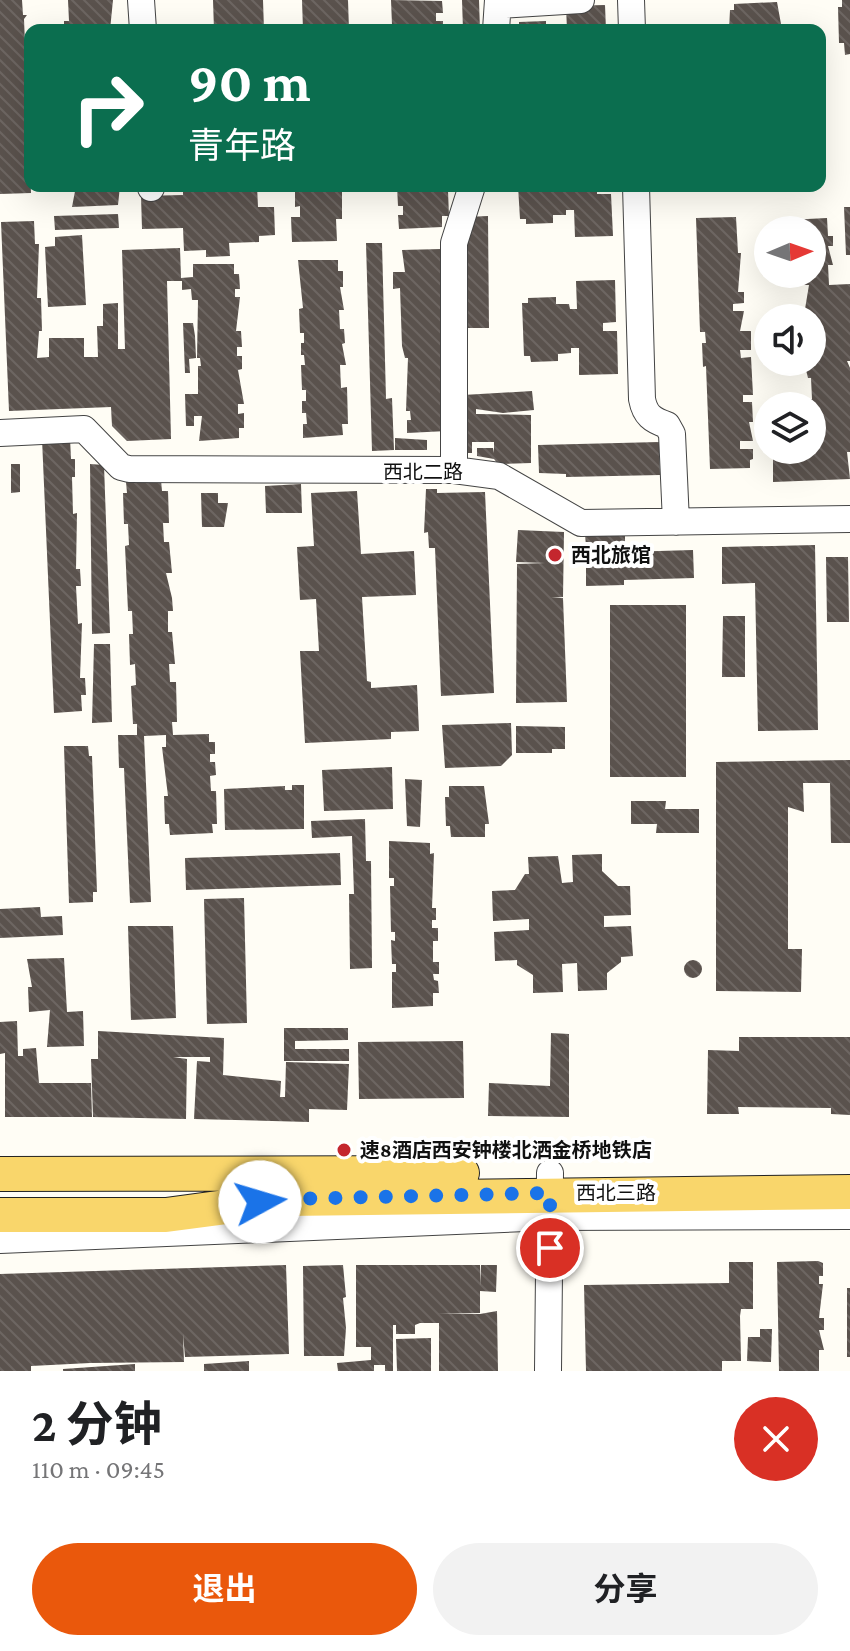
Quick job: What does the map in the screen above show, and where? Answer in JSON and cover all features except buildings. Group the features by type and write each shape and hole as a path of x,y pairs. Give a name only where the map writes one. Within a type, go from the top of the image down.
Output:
{"main road":[{"name":"西北三路","path":"0,1174 550,1195 850,1170"},
{"name":"西北三路","path":"0,1215 166,1215 286,1199 850,1192"}],"street":[{"path":"141,0 143,24"},
{"path":"497,12 581,0"},
{"path":"631,0 632,24"},
{"path":"454,470 454,243 470,192"},
{"path":"636,192 642,399 645,412 656,422 667,425 672,434 676,522"},
{"name":"西北二路","path":"0,433 84,429 121,467 129,469 454,470 499,476 581,523 850,519"},
{"path":"548,1371 550,1195"},
{"path":"0,1240 550,1195 850,1216"}],"place":[{"name":"西北旅馆","path":"555,555"},
{"name":"速8酒店西安钟楼北洒金桥地铁店","path":"344,1150"}],"route":[{"path":"260,1202 550,1193 550,1248"}]}
